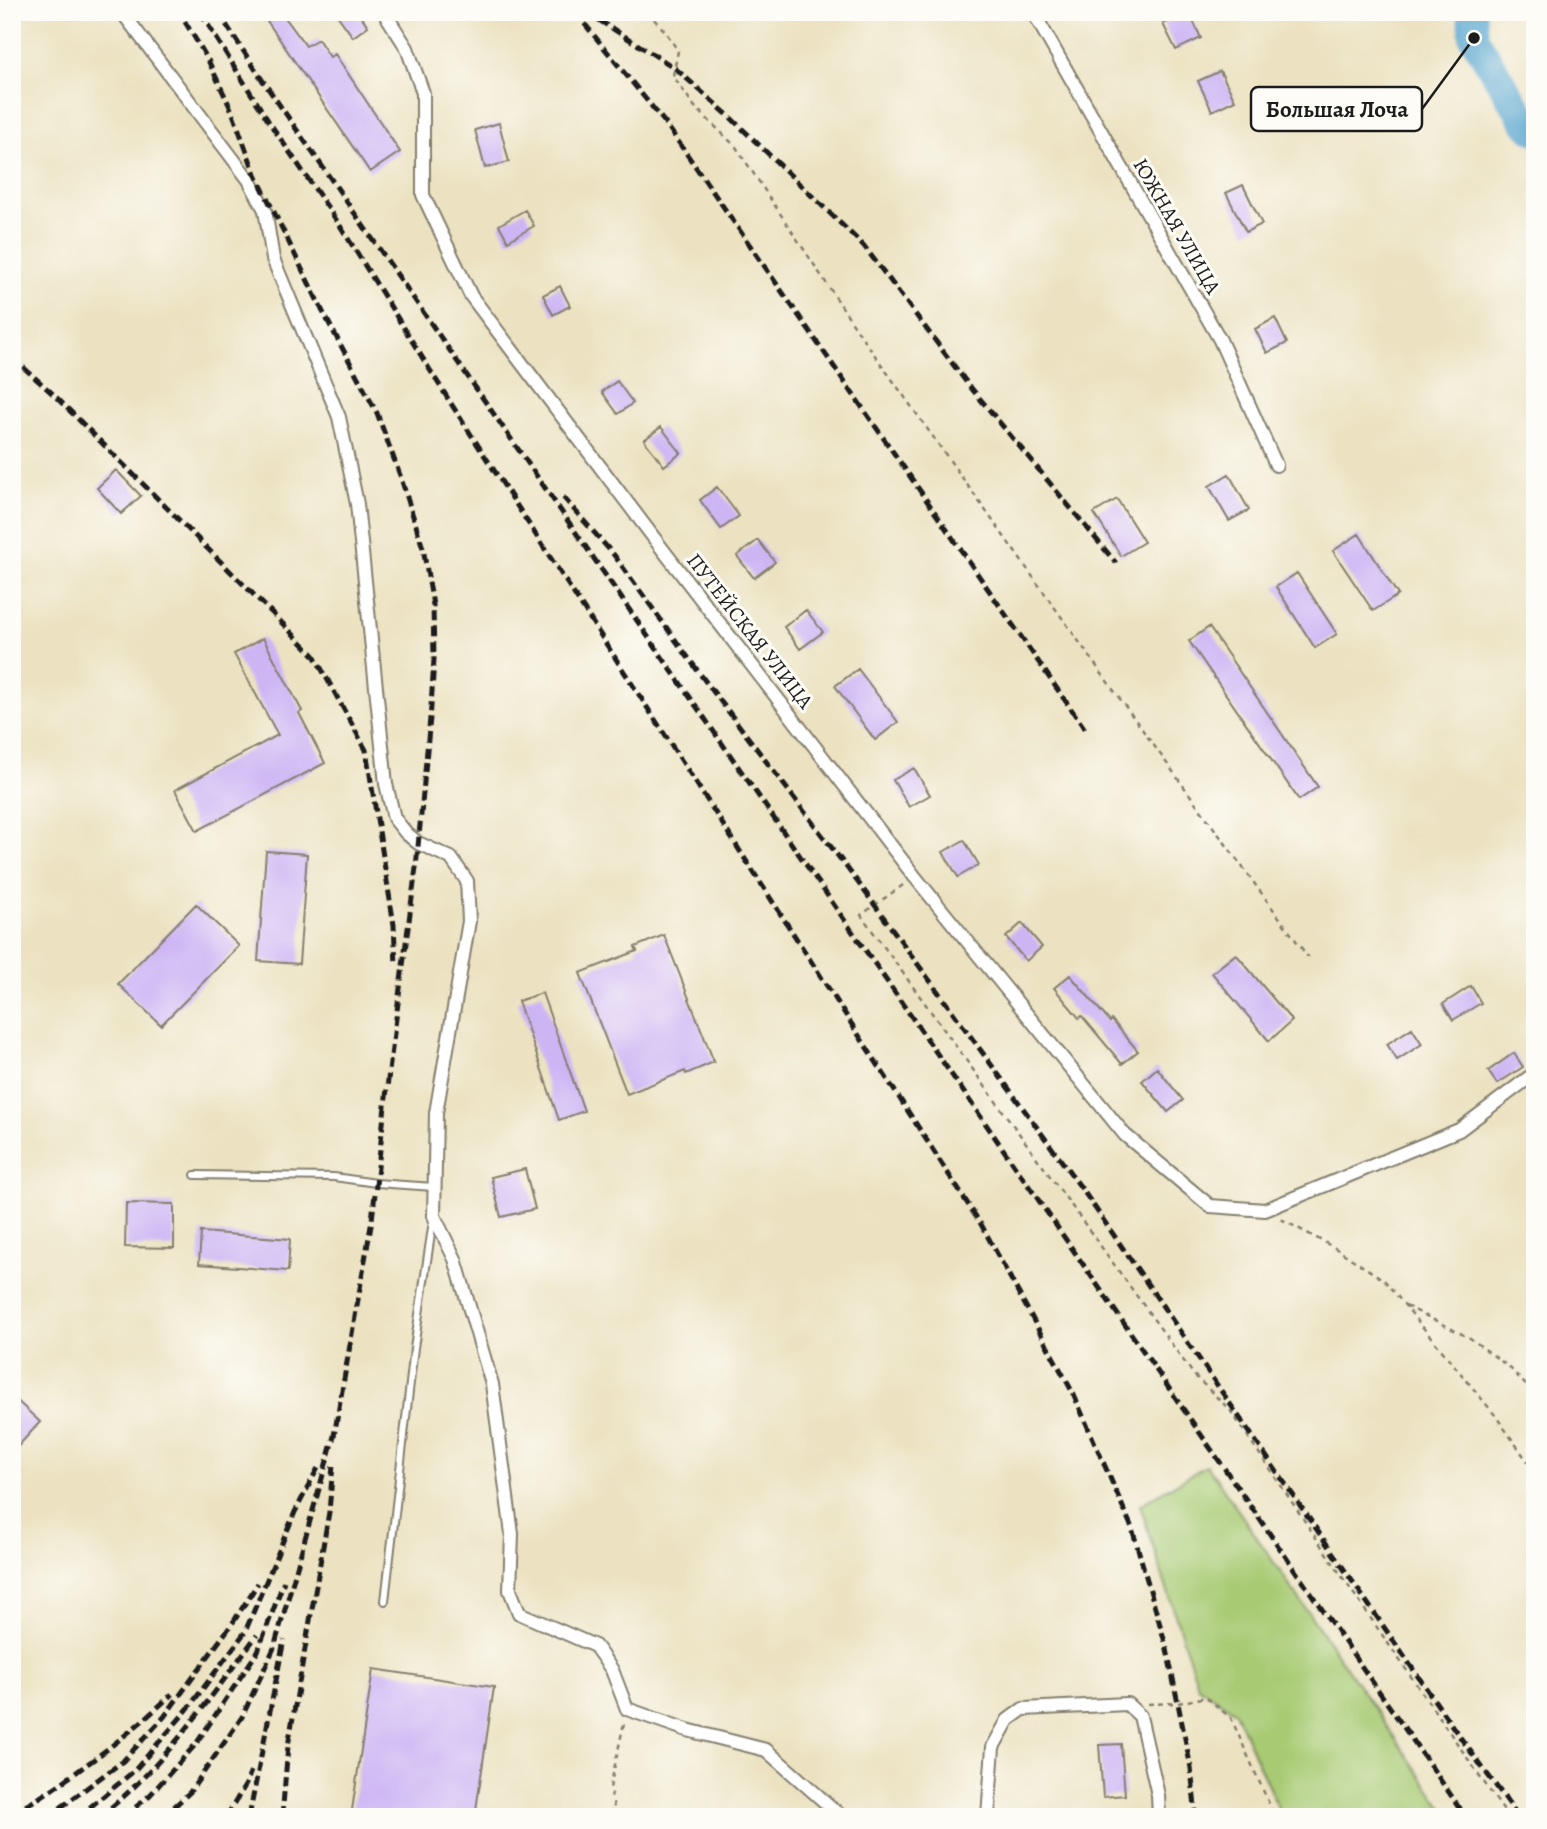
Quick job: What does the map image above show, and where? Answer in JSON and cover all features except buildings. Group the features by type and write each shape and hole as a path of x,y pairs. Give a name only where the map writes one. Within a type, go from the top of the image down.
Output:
{"street":[{"path":"122,12 249,180 265,210 273,259 339,417 357,504 386,784 394,818 405,833 418,843 451,858 467,881 469,921 436,1113 434,1216 455,1259 492,1384 512,1534 510,1590 519,1613 595,1646 612,1670 626,1709 687,1730 766,1750 842,1817"},
{"name":"ПУТЕЙСКАЯ УЛИЦА","path":"384,12 407,48 423,93 423,195 471,296 915,877 1125,1135 1210,1206 1265,1210"},
{"name":"ЮЖНАЯ УЛИЦА","path":"1033,12 1220,340 1276,465"},
{"path":"1265,1210 1459,1130 1535,1073"},
{"path":"988,1817 993,1747 1008,1720 1023,1709 1127,1704 1140,1716 1158,1795 1159,1817"}],"lane":[{"path":"195,1175 334,1177 376,1184 435,1187"},
{"path":"385,1601 414,1348 434,1216"}],"path":[{"path":"647,12 665,31 678,51 673,76 695,107 736,147 872,352 1308,957"},
{"path":"915,877 861,915 1194,1376 1230,1410 1508,1817"},
{"path":"1265,1210 1335,1248 1384,1280 1495,1415 1535,1472"},
{"path":"1405,1306 1471,1338 1510,1368 1535,1395"},
{"path":"1127,1704 1178,1703 1206,1697 1231,1718 1275,1817"},
{"path":"616,1817 610,1788 626,1709"}],"green space":[{"path":"1207,1465 1449,1817 1282,1817 1235,1712 1198,1686 1140,1505"}],"waterway":[{"path":"1472,12 1474,38 1527,124 1535,130"}],"railway":[{"path":"163,1817 190,1792 242,1717 274,1648 334,1436 372,1220 416,868 434,659 433,605 423,548 377,413 322,310 254,171 232,111 207,58 179,12"},
{"path":"200,12 982,1226 1073,1393 1132,1528 1167,1649 1191,1768 1196,1817"},
{"path":"218,12 263,81 1466,1817"},
{"path":"575,12 666,124 1087,732"},
{"path":"586,12 675,68 864,246 967,383 1116,563"},
{"path":"12,357 53,394 314,655 366,750 394,925 396,965"},
{"path":"563,497 614,555 1082,1189 1457,1733 1519,1817"},
{"path":"78,1817 134,1771 187,1710 245,1632 295,1512 320,1464"},
{"path":"282,1817 288,1746 329,1512 333,1465"},
{"path":"124,1817 150,1795 196,1744 258,1651 284,1581"},
{"path":"48,1817 123,1761 164,1717 234,1621 258,1583"},
{"path":"99,1817 122,1798 164,1755 257,1635"},
{"path":"249,1817 284,1640"},
{"path":"12,1813 44,1795 93,1760 172,1694"},
{"path":"226,1817 251,1771"}],"place":[{"name":"Большая Лоча","path":"1474,38"}]}
